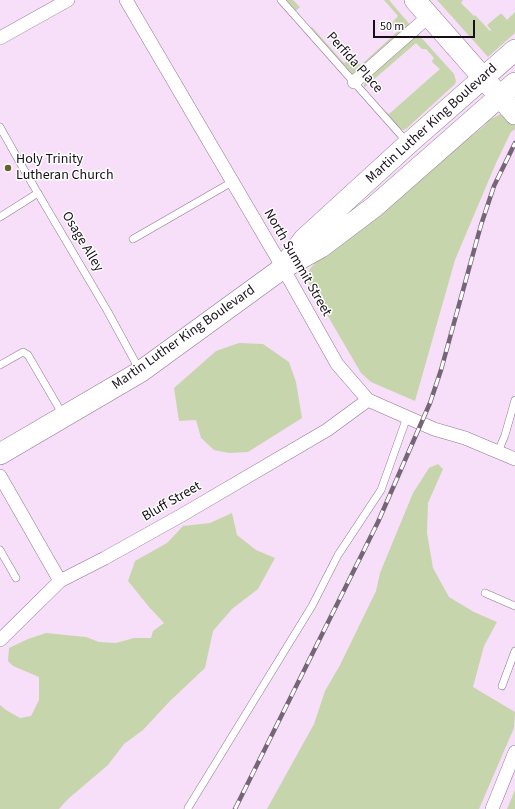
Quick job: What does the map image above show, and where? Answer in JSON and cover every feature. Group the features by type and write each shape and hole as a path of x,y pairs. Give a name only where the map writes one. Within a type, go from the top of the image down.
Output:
{"main road":[{"path":"414,0 483,78 510,101"},
{"name":"Martin Luther King Boulevard","path":"283,268 304,239 408,144 515,50"},
{"name":"Martin Luther King Boulevard","path":"0,454 140,372 283,268 321,247 510,101"}],"street":[{"path":"0,38 68,0"},
{"name":"North Summit Street","path":"126,0 283,268 336,364 368,400 434,429 465,438 515,459"},
{"path":"354,82 429,16"},
{"name":"Bluff Street","path":"0,640 60,581 182,515 320,434 368,400"},
{"path":"0,476 60,581"},
{"path":"492,809 515,752"}],"lane":[{"name":"Perfida Place","path":"281,0 408,144"},
{"name":"Osage Alley","path":"0,127 108,312 140,372"},
{"path":"133,239 232,182"},
{"path":"0,217 38,194"},
{"path":"0,365 23,352 28,355 64,417"},
{"path":"498,452 505,435 515,400"},
{"path":"188,808 312,606 338,556 381,490 407,417"},
{"path":"0,550 16,578"},
{"path":"485,593 515,606"},
{"path":"502,686 515,651"}],"green space":[{"path":"286,0 293,0 300,7 296,11"},
{"path":"384,0 389,0 411,26 354,75 311,28 312,27 344,63 352,58 361,65 397,32 391,24 398,16"},
{"path":"437,0 463,0 461,3 490,31 491,30 487,25 500,14 502,14 507,20 515,12 515,33 488,57"},
{"path":"418,34 454,74 456,81 455,84 406,129 403,130 400,129 382,109 389,114 440,69 433,63 432,61 434,58 426,49 422,49 416,43 365,87 365,89 364,85 366,80"},
{"path":"511,109 515,114 515,129 511,132 496,163 455,260 415,401 371,382 361,373 308,282 308,274 315,263 484,126 489,120"},
{"path":"239,343 263,344 289,362 296,382 302,418 248,452 229,453 214,450 201,438 196,420 179,421 174,388 216,351"},
{"path":"438,464 443,469 428,503 427,533 433,568 449,597 474,612 497,622 484,646 473,687 515,712 514,728 479,809 267,809 314,724 325,691 340,665 376,591 380,573 413,493 429,468"},
{"path":"232,513 237,535 256,550 275,558 258,589 232,609 213,631 205,668 170,701 143,730 124,744 108,765 68,799 59,809 0,809 0,705 20,718 31,716 39,700 39,677 13,666 8,661 9,648 28,639 46,633 86,637 99,642 116,643 134,638 151,638 153,631 164,623 128,581 135,561 167,543 183,526 210,523"},
{"path":"515,790 515,809 507,809"}],"railway":[{"path":"235,809 378,522 430,403 441,370 481,225 494,186 515,143"}],"place":[{"name":"Holy Trinity Lutheran Church","path":"8,168"}]}
